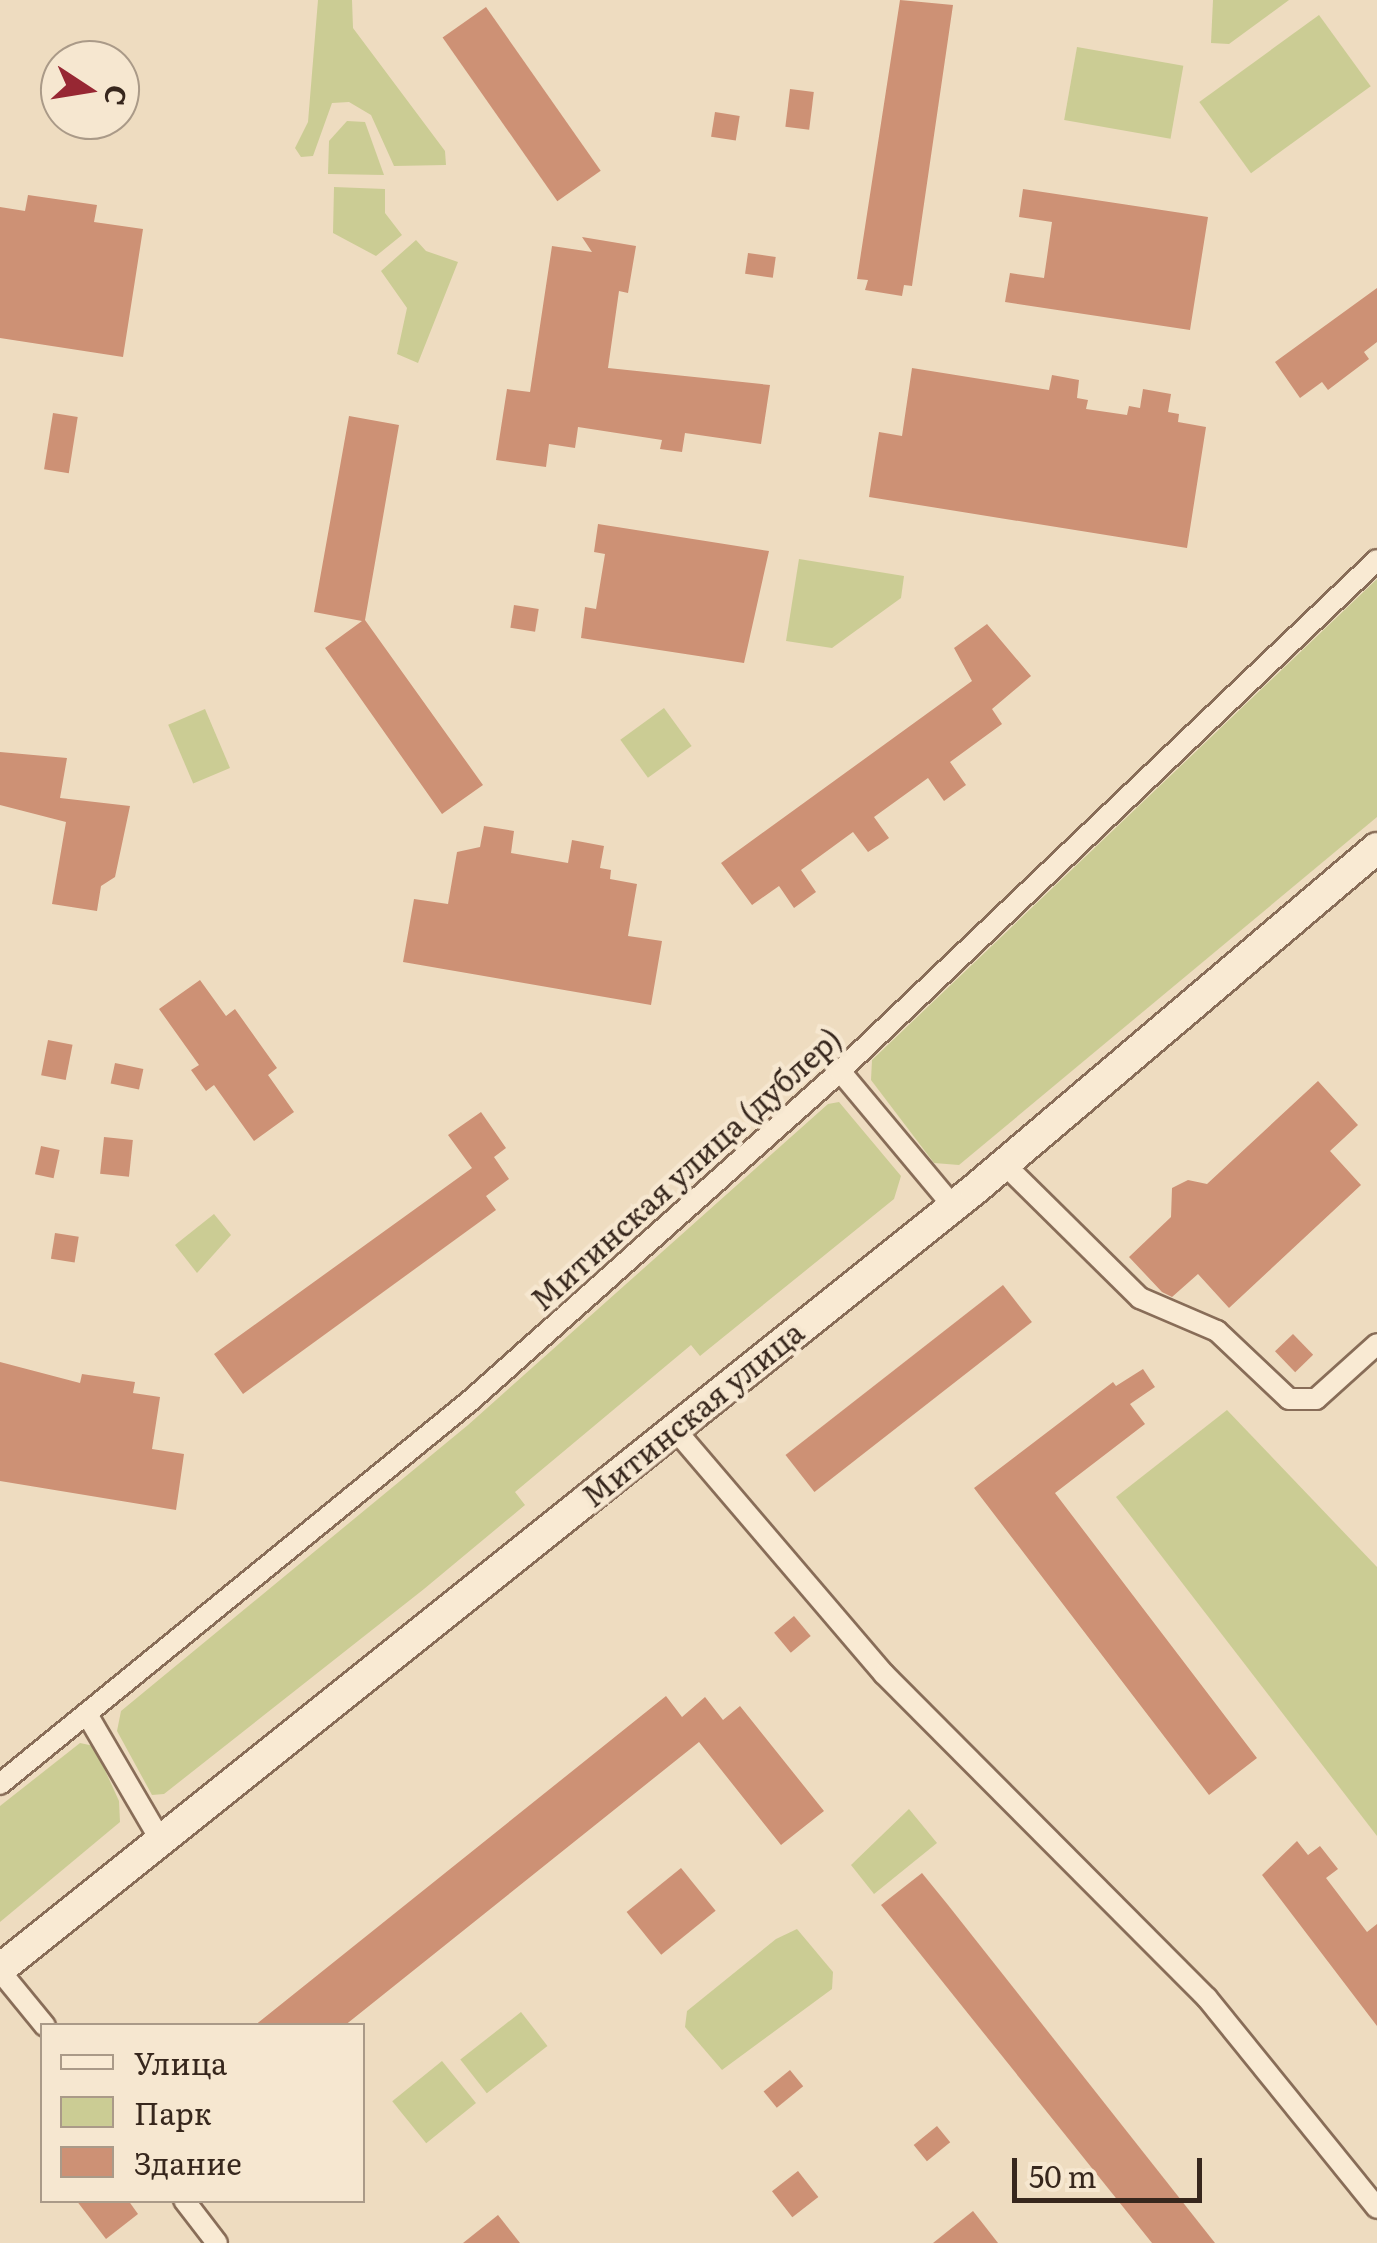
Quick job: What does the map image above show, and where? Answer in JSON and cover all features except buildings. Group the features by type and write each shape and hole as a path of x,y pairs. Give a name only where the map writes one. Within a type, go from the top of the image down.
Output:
{"main road":[{"name":"Митинская улица","path":"0,1970 953,1206 1377,848"}],"street":[{"name":"Митинская улица (дублер)","path":"0,1784 470,1401 840,1071 1377,560"},
{"path":"840,1071 953,1206"},
{"path":"1004,1164 1140,1298 1217,1331 1290,1399 1316,1399 1377,1344"},
{"path":"673,1427 884,1674 1207,1998 1377,2208"},
{"path":"88,1716 160,1839"},
{"path":"0,1970 43,2023"},
{"path":"186,2203 217,2243"}],"green space":[{"path":"318,0 352,0 353,28 445,151 446,165 394,166 371,115 349,102 332,103 313,156 301,157 295,148 308,122"},
{"path":"1213,0 1289,0 1229,44 1211,43"},
{"path":"1319,15 1371,86 1251,173 1199,102"},
{"path":"1077,47 1183,66 1171,139 1064,120"},
{"path":"347,121 365,122 384,175 328,174 329,141"},
{"path":"334,187 385,189 385,213 402,235 376,256 333,233"},
{"path":"416,240 426,251 458,262 418,363 397,354 407,308 381,271"},
{"path":"799,559 904,576 901,598 832,648 786,641"},
{"path":"1377,579 1377,817 959,1165 934,1163 871,1080 872,1060"},
{"path":"664,708 692,746 648,778 620,740"},
{"path":"205,709 230,768 193,784 168,725"},
{"path":"839,1102 901,1176 894,1199 700,1356 691,1345 515,1492 525,1505 164,1794 152,1795 117,1731 121,1711 468,1425 828,1104"},
{"path":"214,1214 231,1235 197,1273 175,1245"},
{"path":"1227,1410 1377,1567 1377,1836 1116,1497"},
{"path":"80,1743 94,1746 119,1801 120,1822 0,1922 0,1806"},
{"path":"909,1809 937,1843 874,1894 851,1865"},
{"path":"797,1929 833,1972 832,1989 722,2070 685,2027 687,2011 776,1939"},
{"path":"521,2012 547,2046 487,2093 460,2059"},
{"path":"442,2061 476,2103 426,2143 392,2101"}]}
